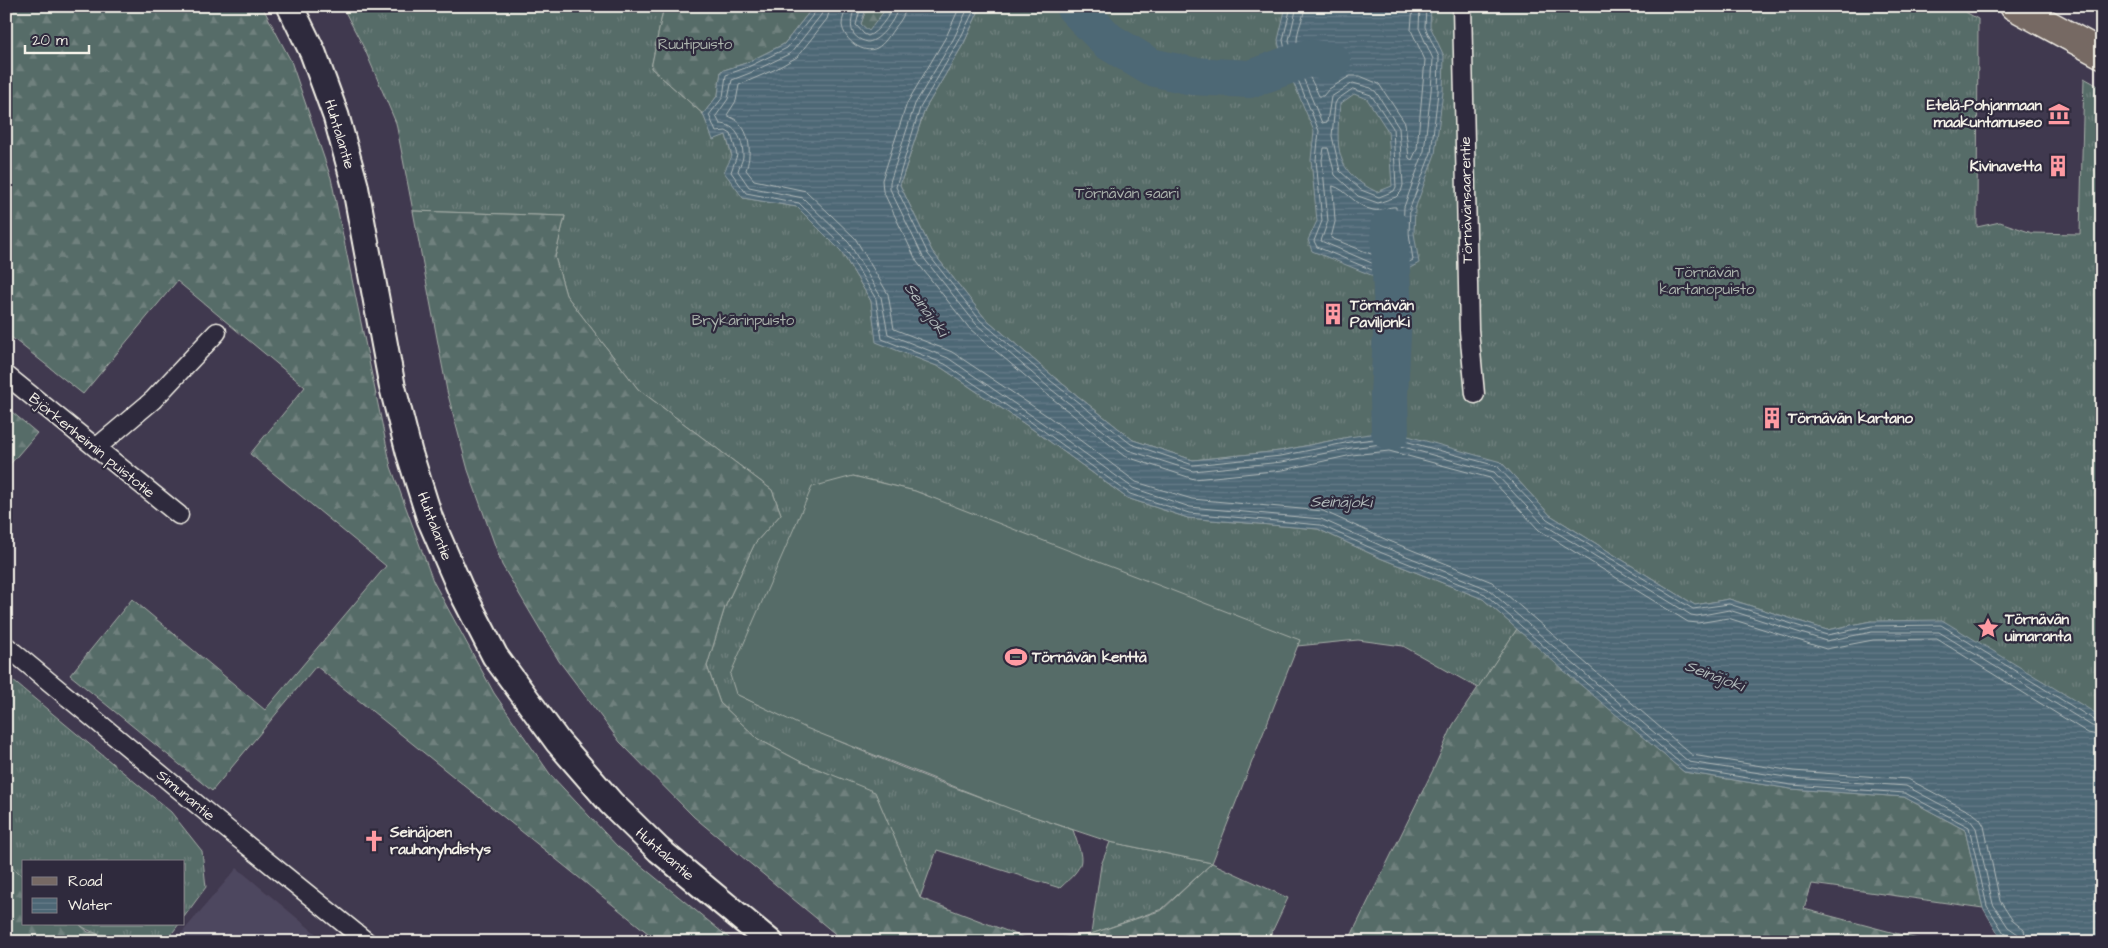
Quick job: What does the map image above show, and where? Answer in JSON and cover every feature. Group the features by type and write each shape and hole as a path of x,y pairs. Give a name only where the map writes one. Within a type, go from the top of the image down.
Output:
{"main road":[{"name":"Huhtalantie","path":"290,6 313,53 336,116 355,185 392,385 409,452 430,519 460,588 495,656 558,742 611,803 659,850 770,942"},
{"path":"2014,6 2102,54"}],"street":[{"name":"Törnävänsaarentie","path":"1462,6 1469,330 1474,394"},
{"path":"96,448 154,400 217,332"},
{"name":"Björkenheimin puistotie","path":"6,375 179,515"},
{"name":"Simunantie","path":"6,646 367,942"}],"shaded area":[{"path":"237,868 326,942 174,942"}],"green space":[{"path":"6,6 262,6 291,61 331,178 391,467 433,581 494,693 550,774 617,846 734,942 659,942 316,666 212,791 70,675 132,599 265,710 386,566 250,454 305,387 177,281 83,394 6,333"},
{"name":"Brykärinpuisto","path":"342,6 664,6 651,68 703,114 713,139 726,135 743,198 797,207 841,251 871,301 877,342 942,368 1038,433 1127,498 1188,518 1318,529 1380,558 1483,599 1517,629 1478,688 1403,646 1358,640 1297,646 915,491 853,476 736,694 818,732 902,767 987,800 1073,830 1081,856 1079,867 1060,888 937,850 920,898 875,793 803,763 758,739 720,703 707,666 725,607 755,543 781,514 772,490 638,389 566,295 555,257 565,216 413,211 396,123 365,50"},
{"name":"Ruutipuisto","path":"664,6 814,6 784,44 746,63 721,71 718,95 703,114 651,68"},
{"path":"867,6 888,6 869,32 861,24"},
{"name":"Törnävän kartanopuisto","path":"981,6 1955,6 1978,19 1977,227 2000,222 2032,233 2080,234 2084,78 2102,88 2102,717 1871,621 1827,630 1729,599 1695,605 1550,515 1501,462 1349,437 1280,451 1193,460 1133,440 1054,377 984,317 932,251 900,185 925,109 964,43"},
{"path":"413,211 565,216 555,257 566,295 638,389 772,490 781,514 755,543 725,607 707,666 720,703 758,739 803,763 875,792 920,898 1033,941 1091,934 1162,910 1212,863 1288,898 1271,934 1262,942 845,942 694,817 620,742 559,661 502,565 468,470 447,391"},
{"path":"6,407 37,433 6,469"},
{"name":"Törnävän kenttä","path":"853,476 915,491 1300,640 1212,863 1110,842 1011,809 806,728 736,694 730,675 812,487"},
{"path":"1517,629 1684,772 1791,789 1904,797 1965,830 1983,908 1812,884 1804,909 1929,942 1348,942 1434,768 1453,725"},
{"path":"6,675 171,812 202,851 206,887 185,916 185,860 22,860 22,875 6,862"},
{"path":"1110,842 1212,863 1162,909 1091,934 1101,865"},
{"path":"6,862 22,875 22,926 81,926 88,932 141,942 6,942"},
{"path":"82,926 178,926 167,940 121,939 87,930"}],"water":[{"name":"Seinäjoki","path":"814,6 867,6 861,24 869,31 888,6 981,6 964,43 925,109 900,185 932,251 984,317 1054,377 1133,440 1193,460 1280,451 1390,431 1501,462 1550,515 1695,605 1729,599 1827,630 1871,621 1942,620 2102,717 2102,942 2016,942 2001,938 1983,908 1965,830 1904,797 1791,789 1684,772 1563,670 1483,599 1380,558 1318,529 1188,518 1127,498 1038,433 942,368 876,342 871,301 841,251 797,207 743,198 724,172 732,156 726,135 713,140 703,114 718,95 721,71 746,63 784,44"},
{"path":"1286,6 1431,6 1430,26 1444,56 1443,92 1435,154 1415,209 1414,233 1419,263 1392,278 1371,275 1312,251 1308,240 1317,221 1311,160 1314,131 1294,84 1283,68 1278,40","holes":["1354,94 1367,99 1388,131 1392,186 1377,192 1363,184 1345,167 1339,145 1340,104"]}],"waterway":[{"path":"1074,6 1108,41 1151,67 1192,76 1250,79 1308,58 1332,62"},
{"path":"1389,227 1393,313 1389,396 1390,431"}],"place":[{"name":"Etelä-Pohjanmaan maakuntamuseo","path":"2059,114"},
{"name":"Kivinavetta","path":"2058,166"},
{"name":"Törnävän Paviljonki","path":"1333,314"},
{"name":"Törnävän kartano","path":"1772,418"},
{"name":"Törnävän uimaranta","path":"1988,628"},
{"name":"Törnävän kenttä","path":"1016,657"},
{"name":"Seinäjoen rauhanyhdistys","path":"374,841"}],"park label":[{"name":"Törnävän saari","path":"1127,193"}]}
